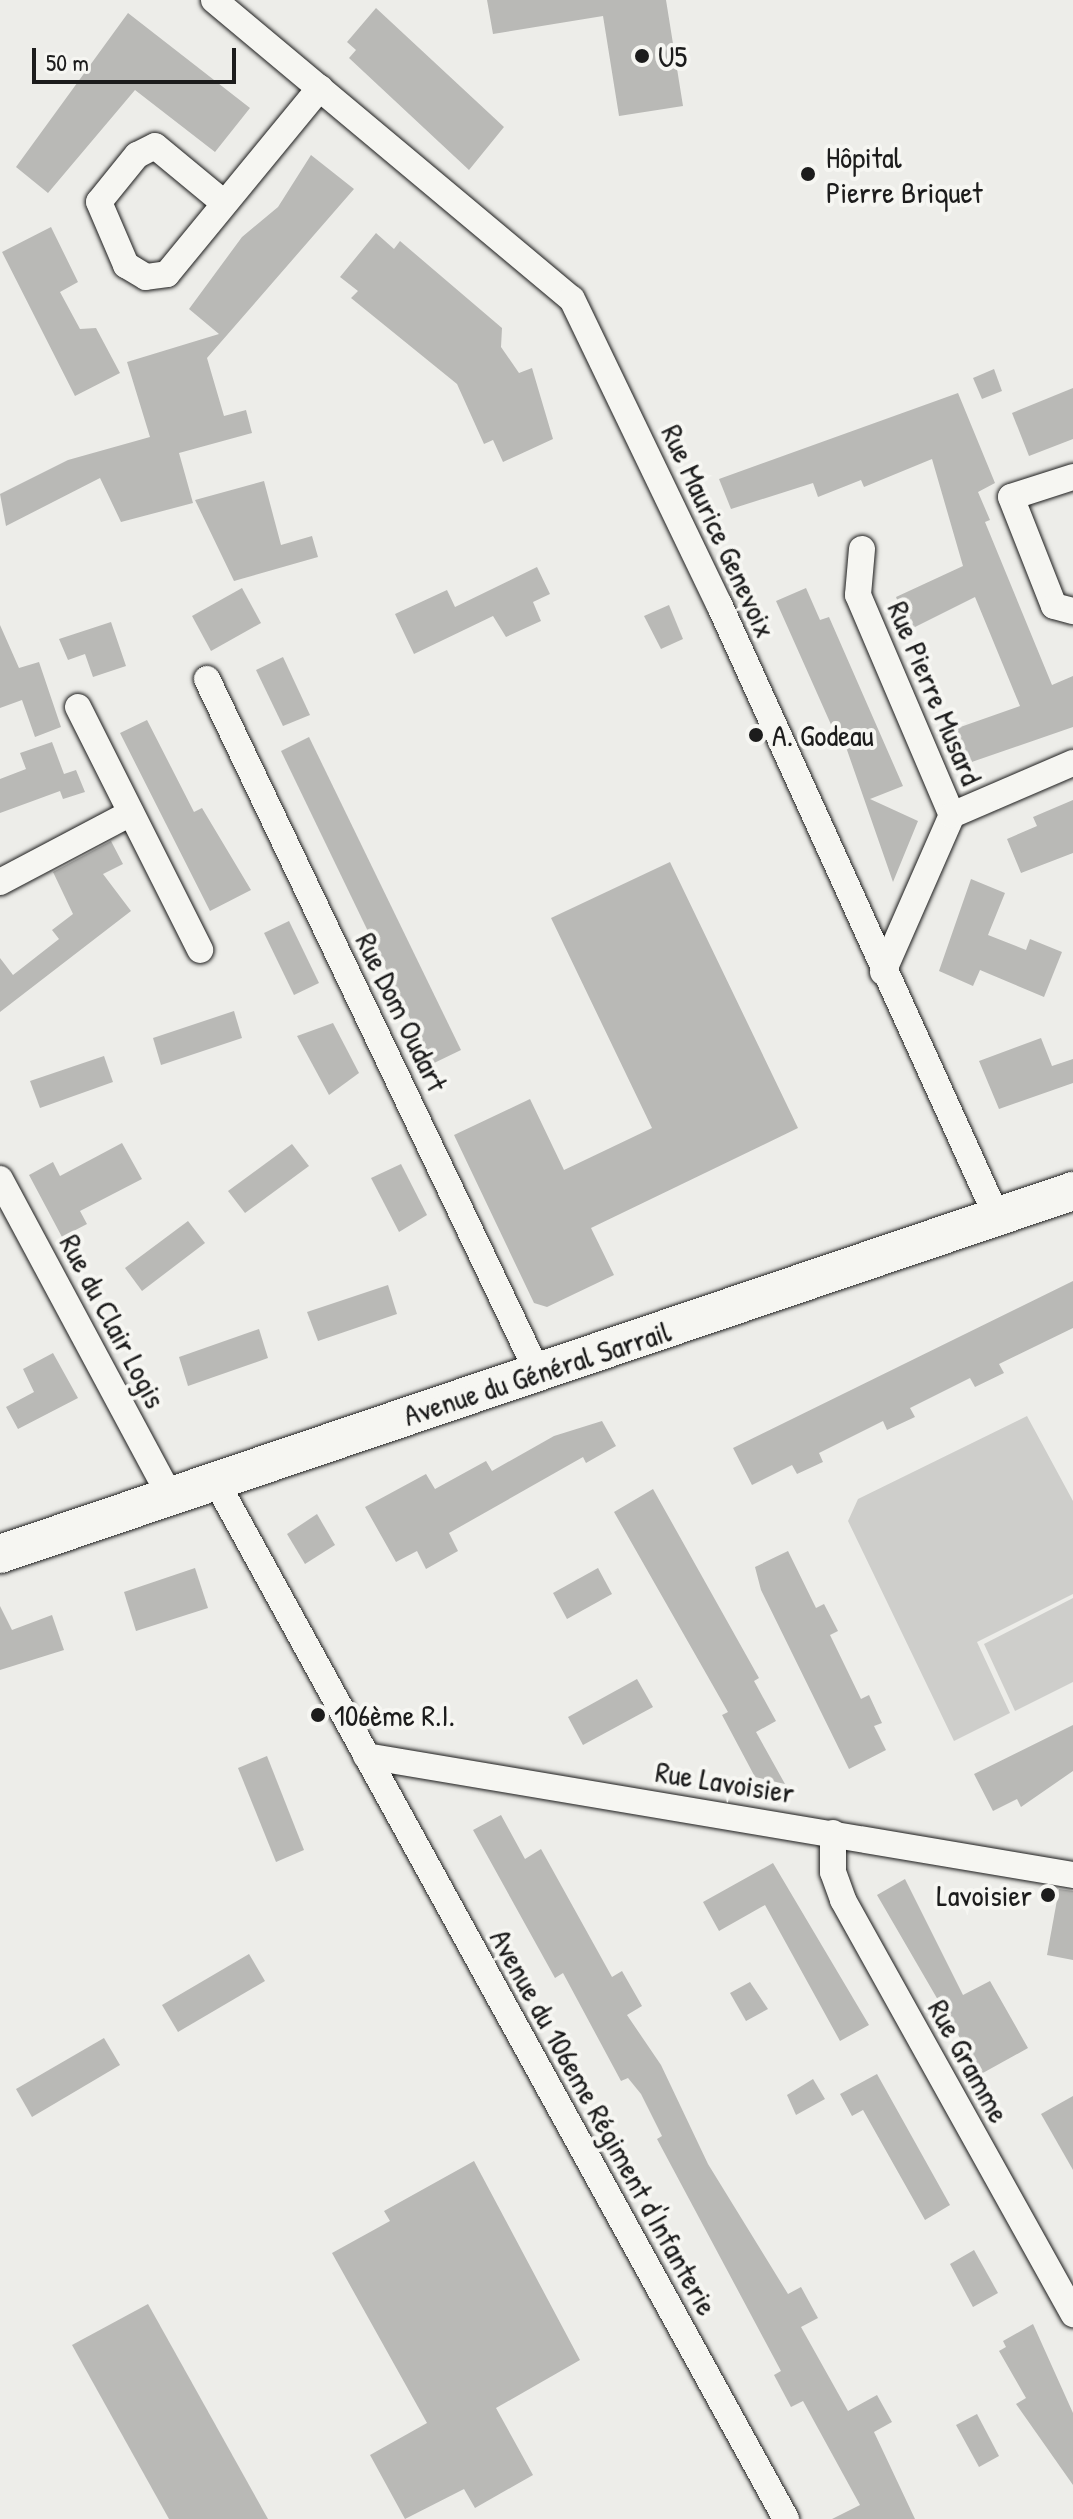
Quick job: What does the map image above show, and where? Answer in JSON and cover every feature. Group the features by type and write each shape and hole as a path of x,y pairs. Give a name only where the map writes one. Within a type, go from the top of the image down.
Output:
{"main road":[{"name":"Avenue du Général Sarrail","path":"0,1554 214,1478 538,1373 1073,1191"}],"street":[{"name":"Rue Maurice Genevoix","path":"214,0 572,299 726,618 883,972 997,1217"},
{"path":"224,203 155,146 137,155 99,202 126,265 146,277 167,274 320,88"},
{"path":"1073,477 1011,497 1054,606 1073,611"},
{"name":"Rue Pierre Musard","path":"862,549 858,595 952,815"},
{"name":"Rue Dom Oudart","path":"207,679 538,1373"},
{"path":"78,707 200,950"},
{"path":"883,972 952,815 1073,763"},
{"path":"0,882 131,813"},
{"name":"Rue du Clair Logis","path":"0,1179 169,1494"},
{"name":"Avenue du 106eme Régiment d'Infanterie","path":"214,1478 786,2519"},
{"name":"Rue Lavoisier","path":"366,1756 1073,1875"},
{"name":"Rue Gramme","path":"833,1833 833,1872 843,1900 1073,2314"}],"shaded area":[{"path":"1027,1416 1073,1501 1073,1594 977,1642 1010,1713 954,1741 848,1521 858,1499"},
{"path":"1073,1598 1073,1682 1015,1711 984,1644"}],"building":[{"name":"U5","path":"487,0 666,0 683,106 619,116 603,16 493,34"},
{"path":"376,8 504,127 469,170 349,58 356,50 347,42"},
{"path":"128,13 250,108 215,152 135,90 48,193 16,167"},
{"path":"311,155 354,189 207,358 224,416 246,410 252,433 179,453 193,503 121,522 100,478 6,526 0,494 68,460 150,437 127,362 219,334 189,309 242,237 278,207"},
{"path":"51,227 78,282 60,292 80,329 96,328 120,373 75,396 2,252"},
{"path":"376,233 394,249 400,241 502,328 501,347 519,373 532,368 553,439 503,462 493,440 484,444 457,384 351,298 358,291 340,277"},
{"path":"994,369 1002,391 982,399 973,378"},
{"path":"1073,388 1073,439 1029,456 1012,413"},
{"path":"958,393 995,483 978,492 990,520 985,522 1052,685 1073,676 1073,727 963,765 949,731 1020,706 975,597 909,630 896,597 963,566 932,459 864,487 861,480 818,497 813,483 731,509 719,479"},
{"path":"264,481 281,545 312,536 318,557 234,581 195,500"},
{"path":"537,567 550,594 533,602 541,621 506,637 493,616 414,654 395,614 447,590 455,607"},
{"path":"242,588 261,623 211,651 192,616"},
{"path":"806,588 820,620 829,617 903,786 870,799 918,821 893,882 839,727 833,729 776,601"},
{"path":"669,605 683,639 661,649 644,616"},
{"path":"111,622 126,666 93,677 85,654 68,660 59,639"},
{"path":"0,625 19,668 39,662 61,727 35,737 22,700 0,708"},
{"path":"283,657 310,715 283,726 256,670"},
{"path":"147,720 194,812 202,808 251,890 210,911 120,733"},
{"path":"309,737 461,1050 432,1064 281,751"},
{"path":"52,742 64,774 76,770 85,792 63,799 60,791 0,813 0,779 26,769 20,753"},
{"path":"1073,800 1073,853 1021,873 1007,839 1037,826 1033,817"},
{"path":"111,841 123,864 103,874 131,911 0,1012 0,958 13,975 59,939 52,930 73,914 53,872"},
{"path":"670,862 798,1128 591,1228 614,1275 547,1307 534,1303 454,1135 530,1099 564,1170 652,1128 551,918"},
{"path":"971,879 1005,893 988,935 1026,950 1030,939 1062,952 1044,997 980,970 973,986 939,971"},
{"path":"289,921 319,983 294,995 264,933"},
{"path":"234,1011 242,1038 161,1065 153,1038"},
{"path":"333,1023 359,1073 329,1095 297,1036"},
{"path":"1041,1038 1052,1066 1073,1059 1073,1083 999,1109 979,1061"},
{"path":"104,1056 113,1082 40,1108 30,1081"},
{"path":"122,1143 142,1179 80,1211 87,1224 62,1237 29,1175 53,1162 60,1176"},
{"path":"292,1144 309,1166 245,1213 228,1191"},
{"path":"401,1164 427,1215 399,1232 371,1178"},
{"path":"188,1221 205,1243 142,1291 125,1268"},
{"path":"1073,1281 1073,1328 999,1364 1004,1373 975,1387 970,1378 910,1408 915,1417 887,1430 883,1421 819,1453 823,1462 797,1474 792,1465 752,1485 733,1448"},
{"path":"388,1285 397,1314 318,1341 307,1312"},
{"path":"259,1329 268,1358 188,1386 179,1357"},
{"path":"53,1353 78,1398 18,1429 6,1407 34,1392 23,1369"},
{"path":"602,1421 616,1446 586,1463 583,1457 449,1533 458,1551 426,1569 417,1551 396,1562 365,1507 426,1474 435,1489 486,1461 492,1471 554,1436"},
{"path":"653,1489 759,1678 754,1681 776,1721 756,1732 785,1784 755,1777 722,1715 728,1712 614,1512"},
{"path":"317,1514 335,1545 305,1564 287,1534"},
{"path":"788,1551 816,1608 824,1604 838,1631 830,1635 861,1699 869,1695 882,1723 874,1726 886,1750 849,1769 761,1590 755,1567"},
{"path":"195,1568 208,1608 136,1631 124,1592"},
{"path":"598,1568 612,1594 567,1619 553,1593"},
{"path":"0,1606 12,1630 52,1615 64,1650 0,1670"},
{"path":"637,1679 653,1707 583,1745 568,1717"},
{"path":"1073,1725 1073,1771 1021,1807 1017,1799 993,1811 974,1774"},
{"path":"267,1756 304,1850 276,1862 238,1768"},
{"path":"501,1815 525,1859 541,1849 612,1977 622,1971 642,2006 627,2015 661,2065 708,2164 788,2294 801,2287 818,2318 801,2327 848,2411 877,2395 892,2422 874,2432 915,2519 832,2519 860,2505 803,2401 791,2407 774,2375 781,2371 657,2139 662,2136 641,2094 628,2078 621,2081 563,1973 555,1978 473,1830"},
{"path":"773,1863 869,2025 840,2041 765,1905 719,1931 703,1902"},
{"path":"905,1879 963,1995 990,1981 1028,2048 981,2074 877,1895"},
{"path":"1059,1889 1073,1891 1073,1960 1047,1955"},
{"path":"249,1954 265,1981 178,2032 162,2005"},
{"path":"750,1982 768,2009 746,2021 730,1993"},
{"path":"104,2038 120,2065 32,2117 16,2089"},
{"path":"877,2074 950,2205 925,2220 863,2110 852,2116 840,2094"},
{"path":"813,2079 825,2099 796,2115 787,2095"},
{"path":"1073,2096 1073,2170 1041,2114"},
{"path":"474,2161 580,2360 496,2408 533,2475 475,2508 464,2489 405,2519 370,2455 427,2423 332,2253 390,2221 384,2211"},
{"path":"974,2250 998,2293 973,2307 950,2264"},
{"path":"148,2304 268,2519 169,2519 72,2345"},
{"path":"1033,2324 1073,2413 1073,2485 1016,2404 1026,2398 999,2351 1006,2347 1003,2341"},
{"path":"977,2414 999,2456 979,2467 956,2425"}],"place":[{"name":"U5","path":"642,56"},
{"name":"Hôpital Pierre Briquet","path":"808,174"},
{"name":"A. Godeau","path":"756,735"},
{"name":"106ème R.I.","path":"318,1715"},
{"name":"Lavoisier","path":"1048,1895"}]}
